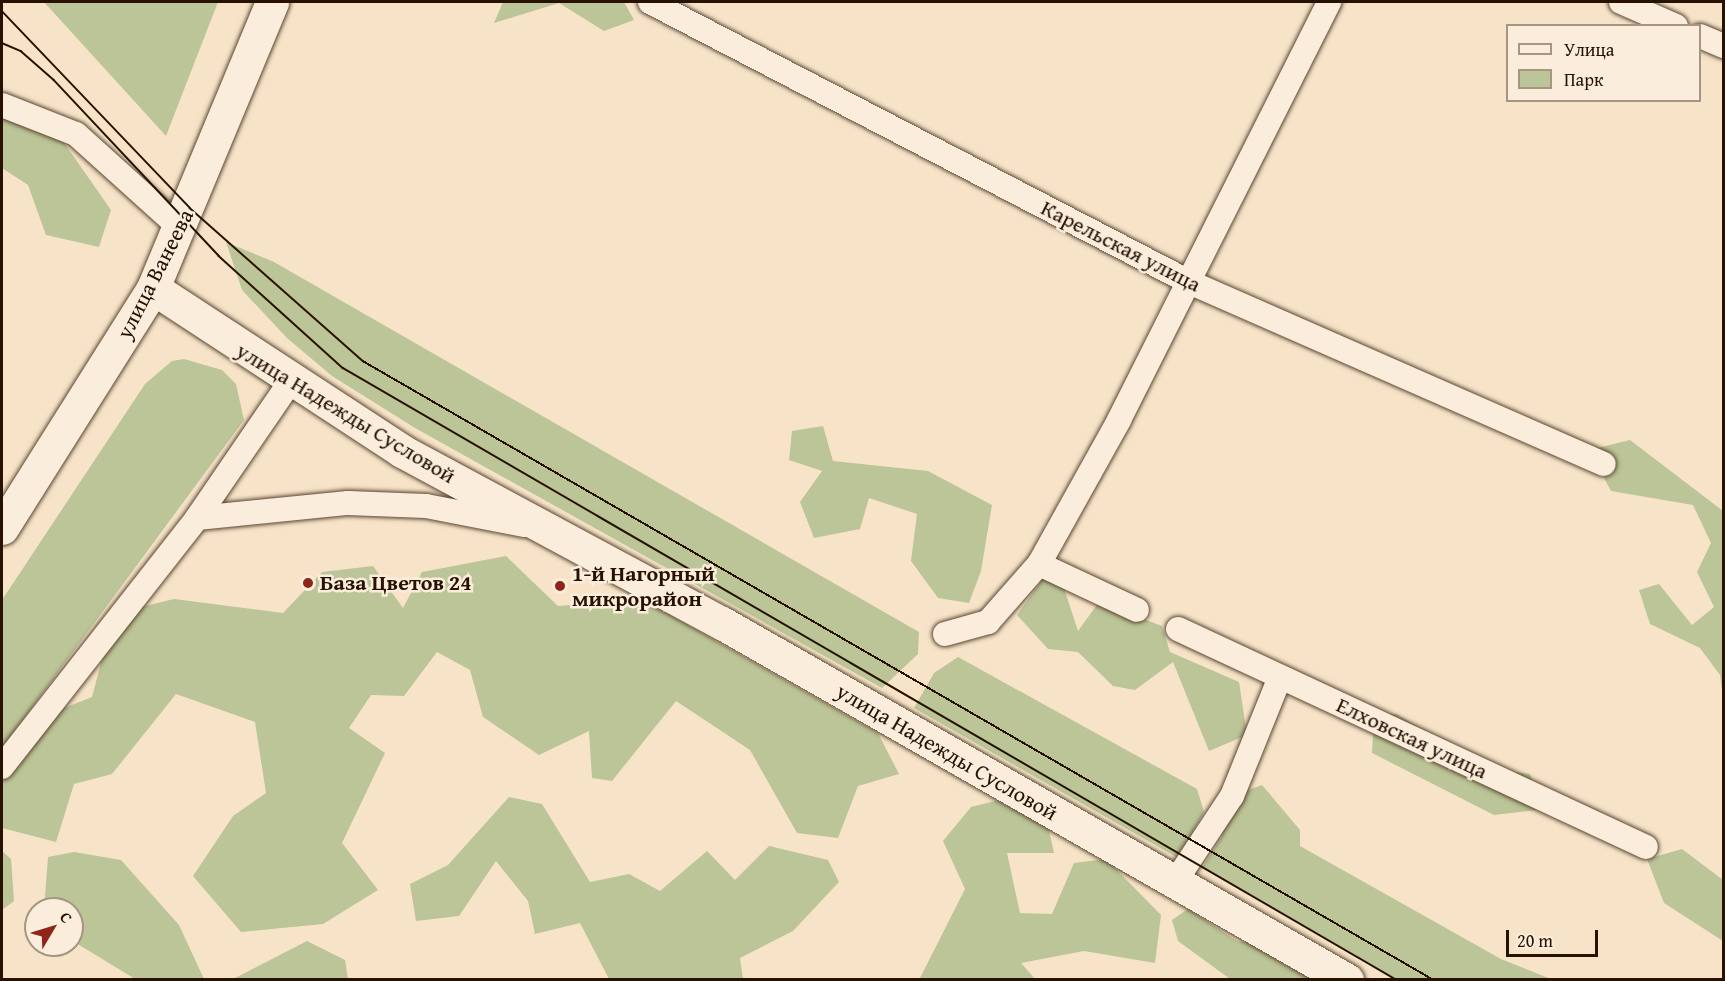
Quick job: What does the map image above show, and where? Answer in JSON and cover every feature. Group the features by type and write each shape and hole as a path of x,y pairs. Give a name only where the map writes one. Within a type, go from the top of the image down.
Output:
{"main road":[{"name":"улица Ванеева","path":"2,528 153,288 181,229 272,2"},
{"name":"улица Надежды Сусловой","path":"153,288 290,382 402,451 545,528 1347,980"}],"street":[{"name":"Карельская улица","path":"650,2 1187,281 1604,464"},
{"path":"945,634 988,622 1039,564 1119,420 1329,2"},
{"path":"1621,2 1671,24"},
{"path":"1701,36 1724,46"},
{"path":"2,105 76,134 181,229"},
{"path":"2,767 197,518 290,382"},
{"name":"улица Надежды Сусловой","path":"197,518 348,503 426,506 545,528"},
{"path":"1039,564 1137,610"},
{"name":"Елховская улица","path":"1178,629 1646,848"},
{"path":"1175,882 1232,796 1280,677"}],"green space":[{"path":"44,2 218,2 166,136"},
{"path":"503,2 624,2 634,20 604,31 559,3 494,23"},
{"path":"2,115 60,137 111,210 99,247 46,235 28,185 2,168"},
{"path":"226,242 274,262 919,632 918,654 882,688 415,428 332,376 287,338 242,290"},
{"path":"184,359 222,370 236,384 244,420 2,748 2,600 145,384 172,361"},
{"path":"823,426 833,461 928,471 992,505 981,571 969,603 938,598 911,561 917,514 869,498 860,529 814,538 800,502 822,471 789,460 792,431"},
{"path":"1630,440 1723,511 1723,698 1720,675 1700,648 1650,624 1639,590 1659,584 1692,625 1714,607 1697,572 1711,543 1693,505 1611,491 1589,450"},
{"path":"506,556 558,606 642,599 878,733 899,774 858,786 838,838 797,833 750,750 676,701 612,781 592,778 589,731 539,755 483,717 470,670 437,652 404,696 371,695 349,728 385,753 342,843 378,890 323,924 241,932 193,876 233,816 266,793 255,722 176,694 112,774 74,784 56,842 2,828 2,758 31,721 92,697 102,659 137,608 174,599 283,613 322,572 373,566 403,608 422,572"},
{"path":"1045,576 1062,582 1078,631 1099,602 1162,626 1170,652 1239,682 1247,735 1209,751 1173,662 1135,690 1113,686 1078,652 1048,649 1017,615"},
{"path":"958,657 1197,789 1204,812 1178,858 914,708 934,673"},
{"path":"1397,714 1486,768 1530,774 1544,809 1494,815 1372,753 1374,715"},
{"path":"1262,785 1300,830 1300,846 1501,959 1551,979 1397,979 1203,867 1222,836 1218,824 1243,792"},
{"path":"509,797 542,804 590,882 629,874 660,891 707,851 735,880 769,846 828,860 839,882 793,931 740,958 743,979 609,979 580,923 535,934 528,901 496,861 459,916 416,921 410,884 448,865"},
{"path":"1011,797 1046,817 1054,853 1007,853 1020,913 1052,914 1074,863 1106,859 1161,915 1155,963 1084,951 1021,963 1035,979 919,980 965,889 943,841 971,807"},
{"path":"1682,849 1723,880 1723,941 1664,903 1647,859"},
{"path":"2,851 11,859 14,901 2,910"},
{"path":"74,852 121,860 179,925 204,979 135,979 84,948 84,897 45,897 48,857"},
{"path":"1188,909 1237,941 1271,946 1316,979 1230,979 1178,941 1172,920"},
{"path":"307,941 345,960 348,979 233,979"}],"tram line":[{"path":"2,11 190,208 363,361 1434,980"},
{"path":"2,43 21,51 54,80 219,256 343,368 1397,980"}],"place":[{"name":"База Цветов 24","path":"308,583"},
{"name":"1-й Нагорный микрорайон","path":"560,586"}]}
